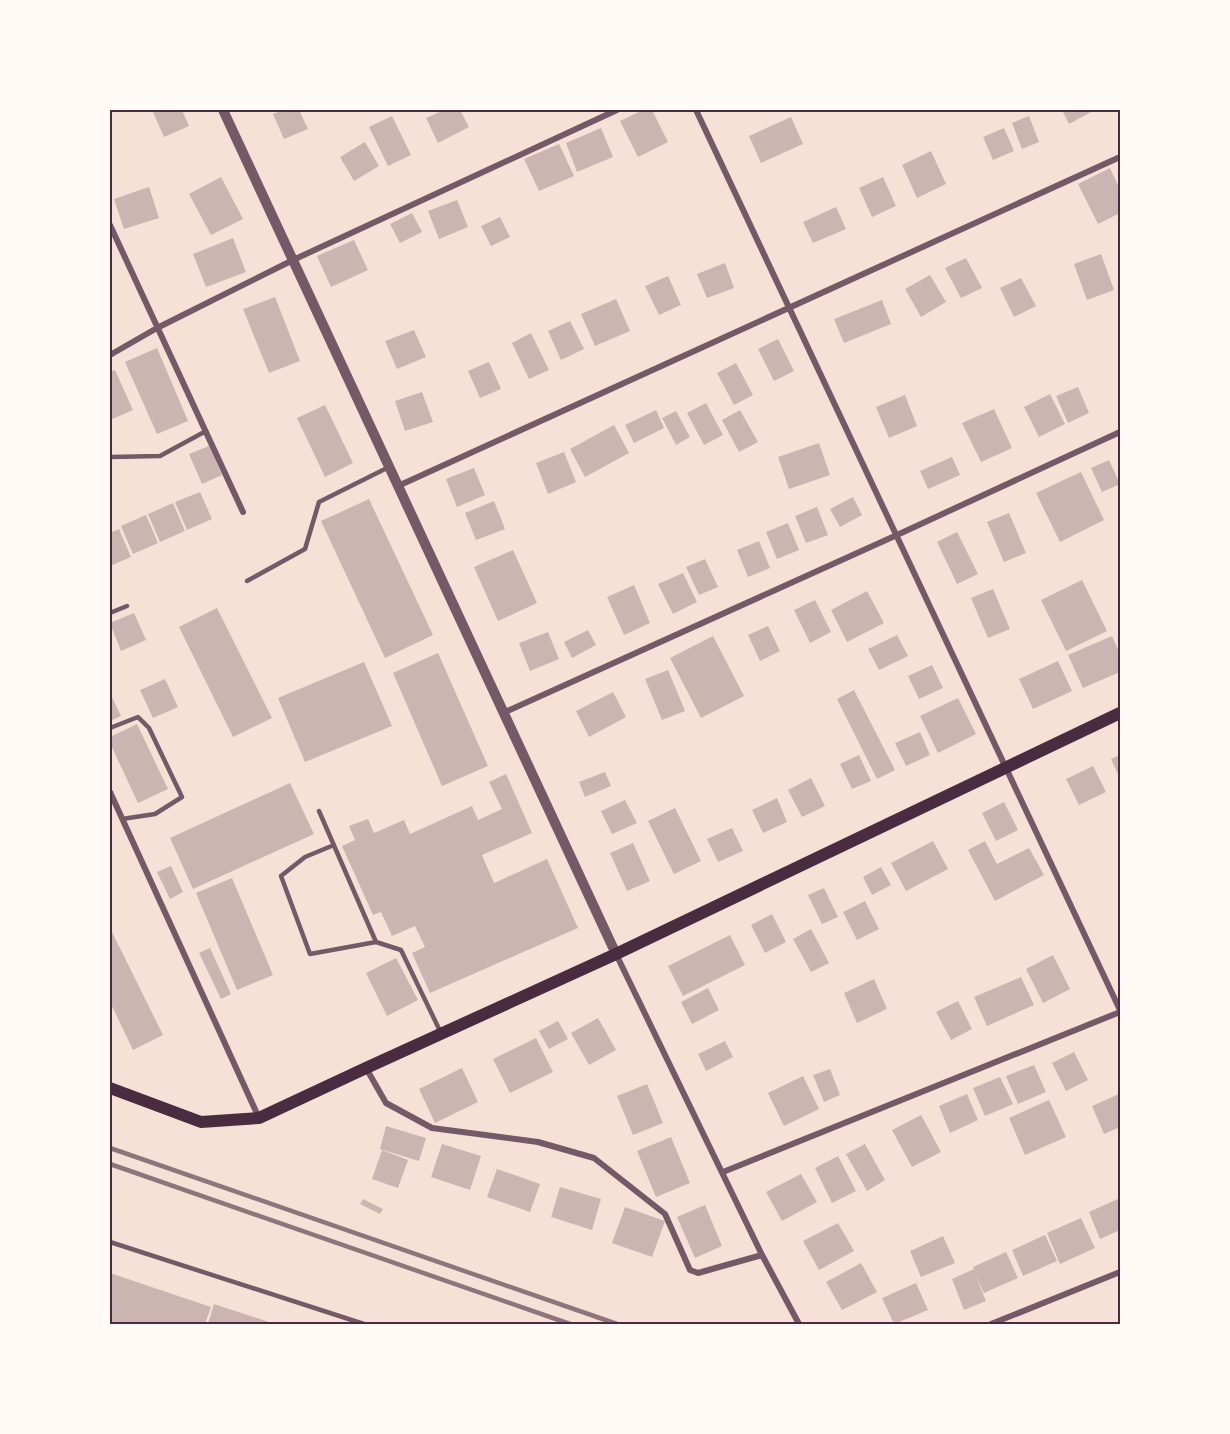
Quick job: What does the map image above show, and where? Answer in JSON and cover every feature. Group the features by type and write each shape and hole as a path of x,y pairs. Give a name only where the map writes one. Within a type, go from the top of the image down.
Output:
{"main road":[{"path":"110,1088 201,1122 259,1118 616,954 1120,713"}],"street":[{"path":"222,110 616,954 762,1255 799,1324"},
{"path":"110,355 158,328 293,260 617,110"},
{"path":"696,110 1120,1011 723,1172"},
{"path":"398,486 1120,157"},
{"path":"110,225 243,512"},
{"path":"503,713 1120,432"},
{"path":"110,792 259,1118"},
{"path":"366,1068 386,1104 432,1128 538,1142 594,1158 665,1214 690,1270 698,1273 762,1255"},
{"path":"991,1324 1120,1272"}],"lane":[{"path":"110,457 160,456 206,430"},
{"path":"247,581 305,549 319,502 389,467"},
{"path":"110,613 127,606"},
{"path":"110,728 138,717 148,728 182,797 155,814 122,819"},
{"path":"319,811 376,942"},
{"path":"334,845 305,856 281,876 310,954 376,942 401,950 441,1034"},
{"path":"110,1242 364,1324"}],"building":[{"path":"152,110 182,110 189,126 164,137"},
{"path":"283,110 299,110 308,129 284,139 273,114"},
{"path":"444,110 460,110 469,127 438,143 426,118"},
{"path":"643,110 652,110 668,142 638,157 620,121"},
{"path":"1062,110 1089,110 1091,112 1069,124"},
{"path":"392,116 411,155 388,166 369,127"},
{"path":"1029,116 1039,142 1022,149 1012,123"},
{"path":"791,117 803,144 761,163 749,136"},
{"path":"601,128 613,157 577,172 566,143"},
{"path":"1004,128 1014,151 993,160 983,137"},
{"path":"365,142 379,166 354,181 340,157"},
{"path":"559,144 574,176 539,191 524,159"},
{"path":"931,151 946,184 917,198 902,165"},
{"path":"1110,168 1120,190 1120,213 1098,224 1078,184"},
{"path":"221,177 243,219 211,235 189,194"},
{"path":"883,177 896,206 872,217 859,188"},
{"path":"149,187 159,218 124,229 114,199"},
{"path":"457,200 468,227 439,239 428,211"},
{"path":"836,207 846,229 813,243 803,222"},
{"path":"412,213 422,232 400,243 390,224"},
{"path":"500,217 510,237 491,246 481,226"},
{"path":"233,238 246,272 206,287 193,254"},
{"path":"354,240 368,270 331,287 317,256"},
{"path":"1101,254 1114,290 1087,300 1074,264"},
{"path":"966,258 982,288 961,298 945,268"},
{"path":"725,263 734,288 707,298 697,274"},
{"path":"930,275 946,302 921,317 905,289"},
{"path":"668,276 681,305 659,315 645,286"},
{"path":"1021,278 1036,306 1014,317 1000,288"},
{"path":"275,297 300,361 269,373 243,309"},
{"path":"616,299 630,331 595,346 581,314"},
{"path":"882,300 891,324 844,343 834,319"},
{"path":"570,321 584,349 561,360 548,331"},
{"path":"414,330 426,357 397,369 385,341"},
{"path":"531,333 549,370 529,379 512,343"},
{"path":"778,339 794,371 774,381 758,349"},
{"path":"157,348 188,421 157,434 125,362"},
{"path":"489,362 501,389 480,398 468,371"},
{"path":"736,363 753,395 734,405 717,373"},
{"path":"115,370 133,410 110,420 110,372"},
{"path":"1078,387 1089,413 1068,423 1056,396"},
{"path":"422,392 433,422 405,431 395,401"},
{"path":"1050,394 1065,424 1039,437 1024,407"},
{"path":"905,395 917,426 889,438 876,407"},
{"path":"706,403 723,435 704,445 687,413"},
{"path":"325,405 353,463 325,477 297,418"},
{"path":"994,409 1012,448 981,462 962,423"},
{"path":"656,410 664,428 634,443 625,425"},
{"path":"740,410 758,442 739,452 722,420"},
{"path":"676,411 690,437 676,445 662,418"},
{"path":"614,425 629,453 585,477 570,449"},
{"path":"819,443 830,475 789,489 778,457"},
{"path":"209,446 222,475 202,484 189,454"},
{"path":"564,452 576,482 548,494 536,463"},
{"path":"952,457 960,475 928,489 920,471"},
{"path":"1109,460 1120,484 1102,492 1091,468"},
{"path":"474,468 485,495 457,507 446,479"},
{"path":"1081,472 1104,520 1060,542 1036,493"},
{"path":"200,492 212,519 187,530 175,502"},
{"path":"853,497 862,515 840,527 830,509"},
{"path":"369,499 433,635 385,658 321,521"},
{"path":"494,501 505,529 476,540 465,513"},
{"path":"173,503 185,531 160,542 148,514"},
{"path":"817,507 828,535 806,543 795,516"},
{"path":"1009,513 1026,553 1004,562 987,522"},
{"path":"146,515 158,543 133,554 121,526"},
{"path":"788,523 799,550 777,559 766,532"},
{"path":"119,529 131,557 110,566 110,533"},
{"path":"957,532 978,574 957,584 937,542"},
{"path":"759,541 770,568 748,577 737,550"},
{"path":"513,550 537,603 498,621 474,567"},
{"path":"705,559 718,587 699,595 686,567"},
{"path":"683,573 697,602 673,614 658,584"},
{"path":"1082,580 1107,631 1066,651 1041,600"},
{"path":"634,585 650,623 624,635 607,597"},
{"path":"993,589 1010,629 988,638 971,598"},
{"path":"867,591 884,623 847,642 831,610"},
{"path":"815,600 831,632 810,643 794,610"},
{"path":"217,608 272,718 233,737 179,627"},
{"path":"134,613 146,640 121,651 110,623"},
{"path":"768,626 780,651 760,661 748,635"},
{"path":"588,630 596,645 572,658 564,642"},
{"path":"548,632 559,659 530,671 519,643"},
{"path":"897,635 908,656 879,670 868,649"},
{"path":"713,636 744,696 701,718 670,658"},
{"path":"1112,636 1120,654 1120,672 1083,688 1068,655"},
{"path":"438,653 488,766 442,786 393,673"},
{"path":"1058,661 1072,691 1033,709 1019,679"},
{"path":"364,662 392,726 305,762 278,698"},
{"path":"932,665 943,688 919,699 908,676"},
{"path":"668,670 685,711 662,720 645,679"},
{"path":"165,679 178,707 153,718 140,690"},
{"path":"854,690 895,770 877,779 837,699"},
{"path":"613,692 626,717 589,737 576,711"},
{"path":"110,693 121,716 110,721"},
{"path":"958,698 976,734 938,753 920,716"},
{"path":"137,724 168,789 138,803 110,743 110,737"},
{"path":"920,732 930,755 906,766 895,743"},
{"path":"859,755 871,781 852,789 840,764"},
{"path":"1120,755 1120,779 1111,759"},
{"path":"1093,766 1106,792 1079,805 1066,779"},
{"path":"605,772 611,786 585,797 579,782"},
{"path":"506,774 532,833 482,855 494,883 547,859 578,928 430,993 412,953 425,947 415,926 392,936 381,912 373,915 342,846 355,840 349,826 368,819 374,833 404,820 410,834 472,806 478,820 502,809 489,782"},
{"path":"811,778 825,806 802,817 788,790"},
{"path":"290,783 314,834 193,889 170,838"},
{"path":"777,798 787,822 763,833 752,810"},
{"path":"625,800 637,823 612,834 601,811"},
{"path":"1004,802 1018,830 996,841 982,813"},
{"path":"675,808 701,861 674,874 648,821"},
{"path":"732,828 743,851 718,862 707,839"},
{"path":"933,841 948,869 906,891 891,863"},
{"path":"985,841 997,864 1029,848 1044,875 995,901 968,850"},
{"path":"633,843 650,881 627,891 610,853"},
{"path":"171,866 183,892 170,899 157,872"},
{"path":"881,867 891,885 872,895 863,877"},
{"path":"232,878 273,975 237,990 196,893"},
{"path":"824,888 838,917 822,924 808,895"},
{"path":"865,901 879,929 857,940 843,912"},
{"path":"772,914 786,942 765,953 751,925"},
{"path":"811,929 829,963 811,972 793,939"},
{"path":"112,932 163,1035 133,1050 110,1002 110,933"},
{"path":"730,935 745,965 683,996 668,966"},
{"path":"210,948 231,994 221,999 199,953"},
{"path":"1053,955 1070,989 1043,1003 1026,969"},
{"path":"396,958 418,1000 387,1016 366,973"},
{"path":"1021,977 1034,1005 987,1026 974,997"},
{"path":"874,979 887,1009 857,1023 844,993"},
{"path":"708,988 719,1010 692,1024 681,1002"},
{"path":"958,1001 972,1029 951,1040 936,1012"},
{"path":"598,1018 616,1050 589,1065 571,1033"},
{"path":"558,1021 568,1039 549,1049 539,1031"},
{"path":"536,1038 553,1072 510,1093 493,1059"},
{"path":"725,1041 733,1057 706,1071 698,1054"},
{"path":"1074,1052 1088,1080 1066,1091 1052,1063"},
{"path":"1034,1065 1046,1092 1018,1104 1006,1076"},
{"path":"462,1068 478,1102 435,1123 419,1089"},
{"path":"830,1069 840,1095 824,1102 813,1075"},
{"path":"803,1076 819,1109 784,1126 768,1093"},
{"path":"1000,1077 1013,1104 985,1116 973,1088"},
{"path":"647,1084 663,1123 633,1135 617,1096"},
{"path":"967,1094 978,1120 950,1133 939,1106"},
{"path":"1119,1094 1120,1127 1104,1134 1092,1106"},
{"path":"1049,1100 1066,1137 1025,1155 1009,1118"},
{"path":"921,1115 941,1152 912,1167 892,1130"},
{"path":"386,1126 426,1138 419,1161 380,1149"},
{"path":"671,1137 690,1183 656,1197 637,1151"},
{"path":"442,1144 481,1156 470,1190 431,1177"},
{"path":"865,1144 885,1180 867,1191 846,1154"},
{"path":"382,1150 408,1160 398,1188 372,1179"},
{"path":"838,1156 856,1191 832,1203 815,1168"},
{"path":"497,1169 540,1184 530,1212 487,1197"},
{"path":"801,1174 817,1202 782,1221 766,1192"},
{"path":"560,1187 601,1199 592,1230 551,1217"},
{"path":"1120,1198 1120,1230 1100,1239 1089,1212"},
{"path":"363,1199 383,1209 380,1214 360,1204"},
{"path":"705,1205 722,1246 695,1258 677,1217"},
{"path":"625,1207 665,1221 652,1257 612,1243"},
{"path":"1081,1218 1095,1248 1060,1264 1047,1233"},
{"path":"838,1223 854,1251 819,1270 803,1241"},
{"path":"1045,1235 1057,1261 1023,1276 1012,1250"},
{"path":"943,1236 955,1263 921,1277 910,1251"},
{"path":"1006,1252 1018,1278 984,1293 975,1274 986,1301 964,1310 952,1279"},
{"path":"861,1263 877,1292 842,1310 826,1282"},
{"path":"110,1273 211,1307 205,1324 110,1324"},
{"path":"916,1283 928,1310 894,1324 882,1298"},
{"path":"214,1304 275,1324 208,1324"}],"railway":[{"path":"110,1148 617,1324"},
{"path":"110,1164 570,1324"}]}
